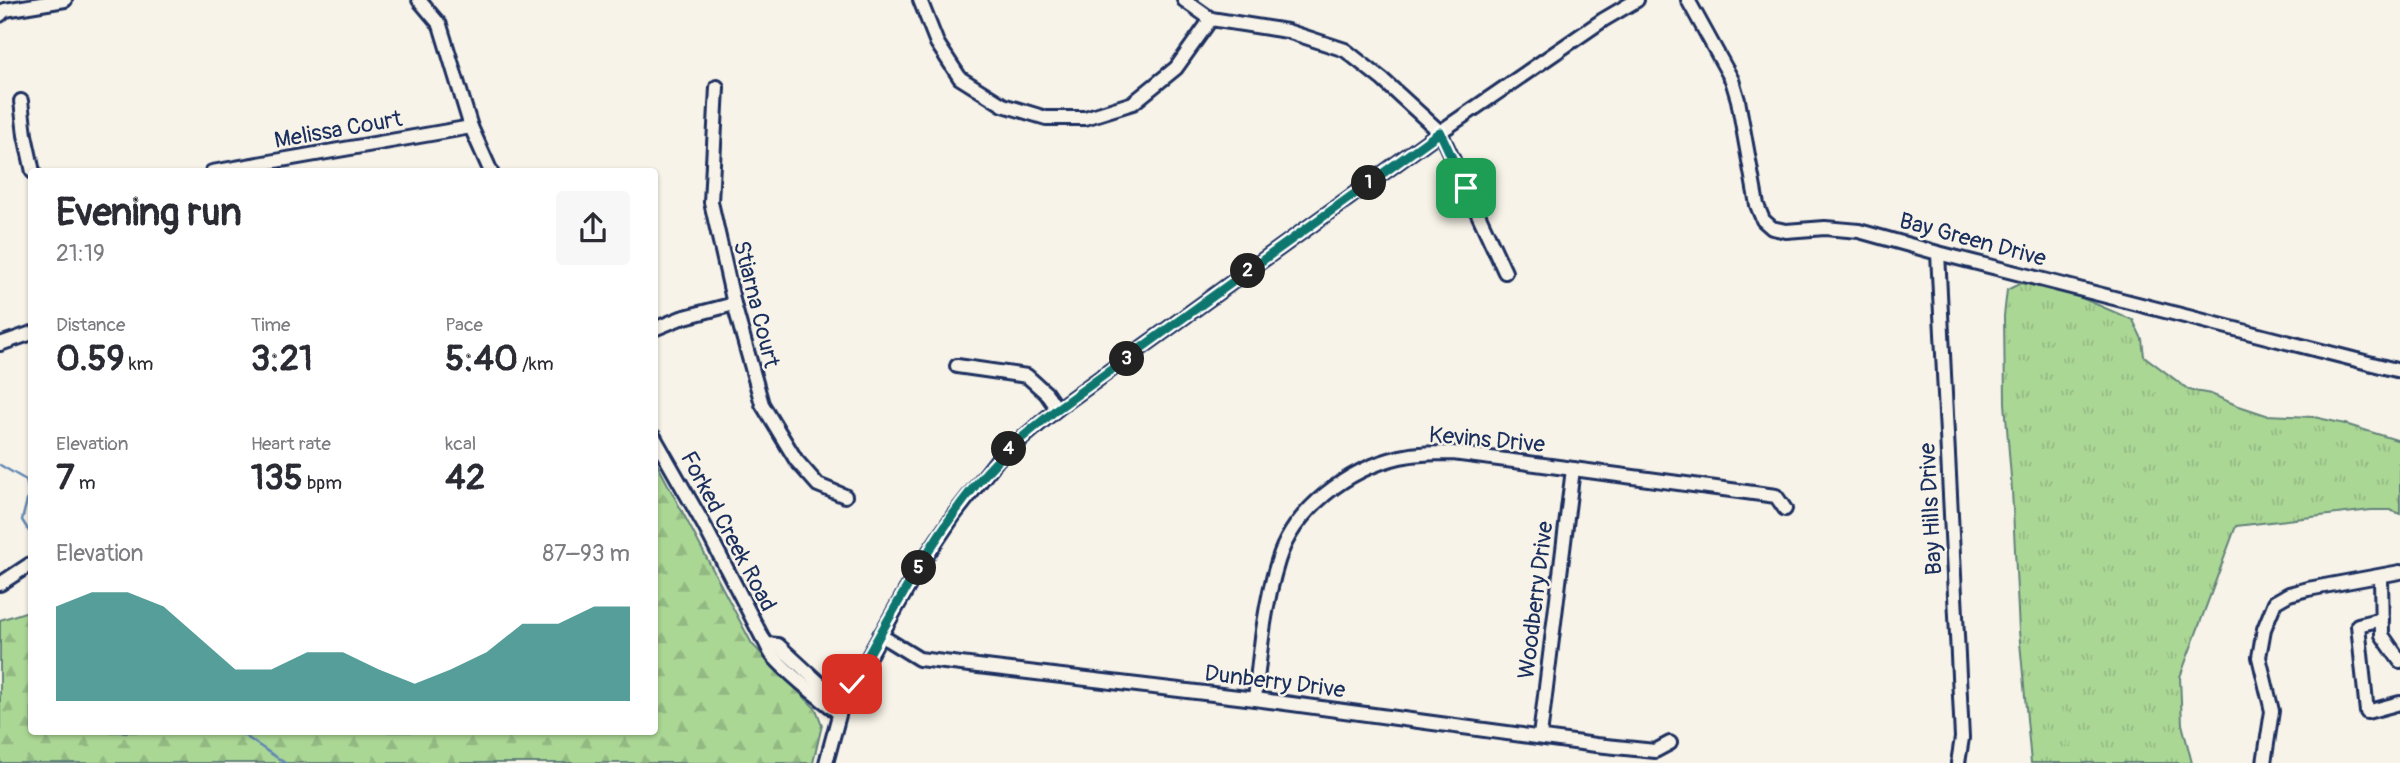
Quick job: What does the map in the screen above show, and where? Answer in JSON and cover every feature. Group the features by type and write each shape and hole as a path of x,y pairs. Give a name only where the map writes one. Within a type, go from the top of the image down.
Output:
{"street":[{"path":"0,15 5,10 65,0"},
{"path":"419,0 440,25 471,127 489,168"},
{"path":"920,0 937,43 960,78 1003,105 1046,118 1086,118 1133,103 1175,68 1211,19"},
{"path":"1184,0 1211,19 1287,31 1345,50 1383,80 1440,132 1504,272"},
{"path":"827,763 841,708 880,635 921,564 998,459 1057,409 1440,132 1621,3 1637,0"},
{"name":"Bay Green Drive","path":"1688,0 1732,80 1757,205 1763,220 1772,228 1786,231 1850,229 2400,371"},
{"name":"Stiarna Court","path":"717,86 711,202 734,304 762,404 803,469 818,485 845,496"},
{"path":"21,101 32,168"},
{"name":"Melissa Court","path":"235,168 471,127"},
{"name":"Bay Hills Drive","path":"1937,253 1962,738 1958,763"},
{"path":"658,328 681,317 734,304"},
{"path":"0,344 28,334"},
{"path":"957,366 1027,376 1046,393 1057,409"},
{"name":"Forked Creek Road","path":"658,444 704,525 770,653 796,678 841,708"},
{"name":"Kevins Drive","path":"1255,699 1265,614 1278,559 1300,520 1318,500 1341,482 1379,463 1426,452 1453,453 1776,496 1785,509"},
{"name":"Woodberry Drive","path":"1540,736 1573,469"},
{"path":"0,584 28,565"},
{"path":"2264,763 2272,711 2259,657 2264,629 2275,602 2289,594 2308,589 2381,578 2400,572"},
{"path":"2381,578 2382,635 2400,662"},
{"path":"2382,619 2358,625 2367,712 2400,703"},
{"name":"Dunberry Drive","path":"880,635 919,659 1655,751 1670,743"}],"green space":[{"path":"2021,283 2070,293 2133,320 2142,339 2144,356 2189,390 2211,394 2266,415 2314,417 2400,441 2400,514 2390,510 2371,510 2236,526 2180,677 2182,724 2192,763 2031,763 2019,631 2005,403 2004,316 2007,290"},
{"path":"658,466 752,644 816,709 822,725 813,763 0,763 0,620 28,611 28,735 658,735"}],"waterway":[{"path":"0,465 26,480 28,489"},
{"path":"28,497 22,520 28,530"},
{"path":"243,735 285,763"}],"route":[{"path":"852,684 921,564 954,514 998,459 1057,409 1440,132 1466,188"}]}
